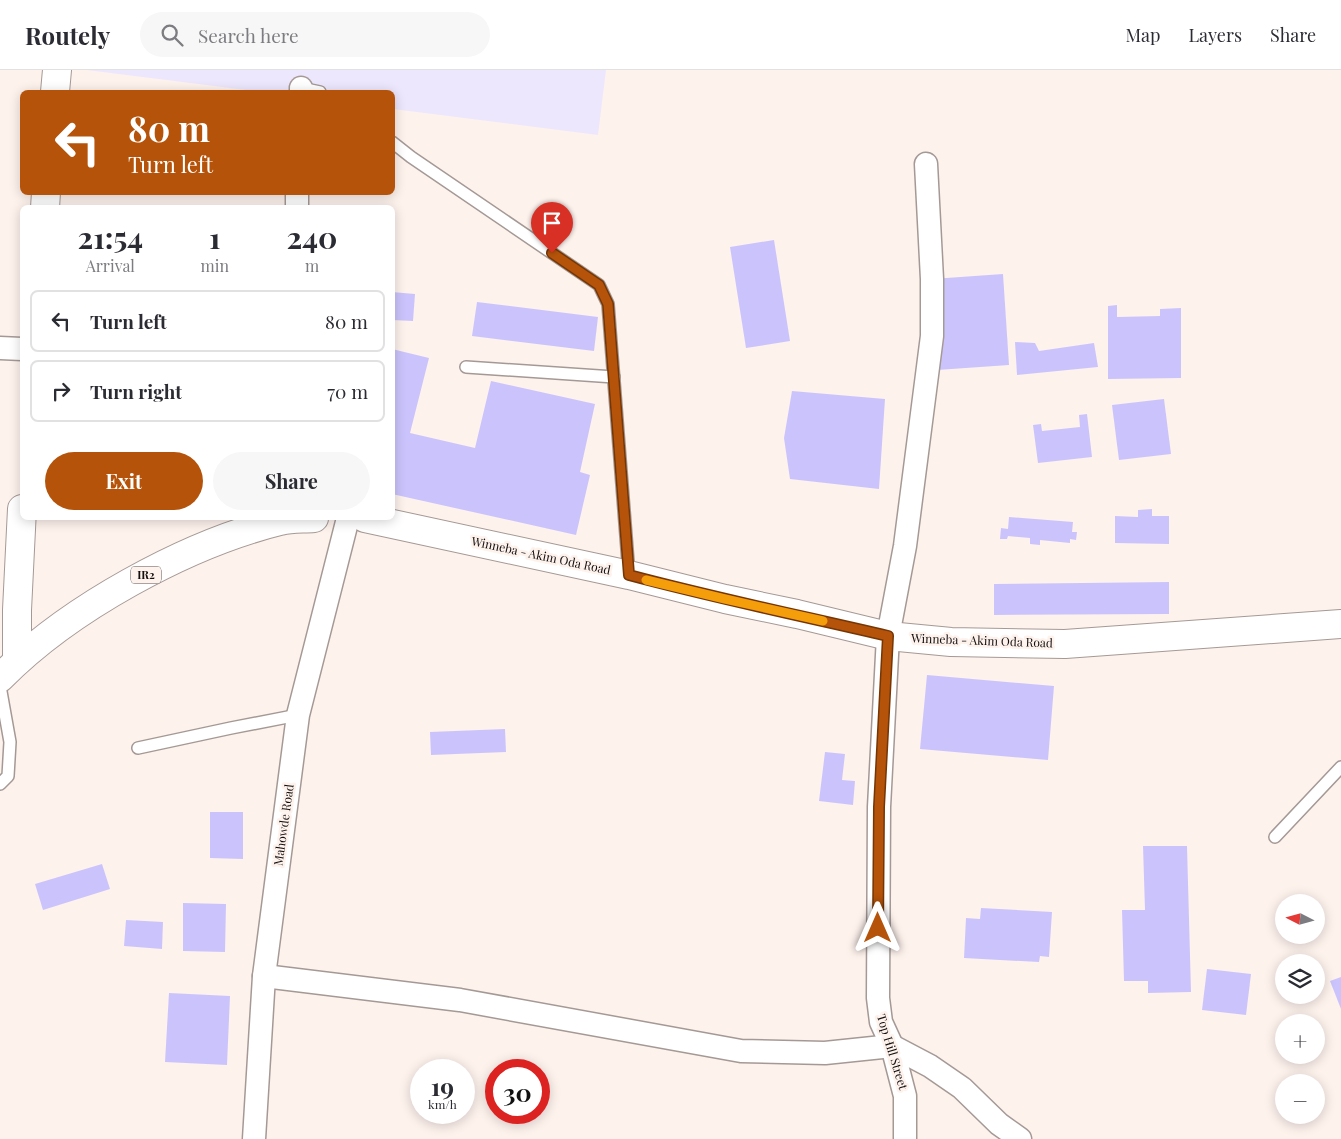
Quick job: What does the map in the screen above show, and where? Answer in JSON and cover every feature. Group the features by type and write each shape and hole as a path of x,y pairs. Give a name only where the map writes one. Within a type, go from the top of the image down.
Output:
{"main road":[{"path":"55,90 57,70"},
{"path":"8,670 17,610 21,520"},
{"name":"IR2","path":"8,670 93,604 163,566 223,539 279,520"},
{"name":"Winneba - Akim Oda Road","path":"374,520 629,575 888,636 951,642 1065,644 1341,624"}],"street":[{"name":"Top Hill Street","path":"905,1139 905,1096 892,1046 881,1022 878,998 879,807 888,636 905,546 932,336 932,279 926,164"},
{"path":"0,348 20,349"},
{"name":"Mahowde Road","path":"254,1139 264,976 298,715 347,520"},
{"path":"264,976 460,1000 740,1051 825,1053 892,1046 930,1066 962,1088 999,1124 1020,1139"}],"lane":[{"path":"395,145 411,158 599,285 608,304 629,575"},
{"path":"466,367 614,376"},
{"path":"0,686 10,742 8,776 0,784"},
{"path":"138,748 298,715"},
{"path":"1275,837 1341,767"}],"shaded area":[{"path":"87,70 606,70 598,135 395,109 395,90 247,90"}],"building":[{"path":"774,240 790,341 746,348 730,247"},
{"path":"1003,274 1009,365 937,370 932,279"},
{"path":"395,292 415,294 413,321 395,320"},
{"path":"477,302 598,317 594,351 472,336"},
{"path":"1117,305 1117,317 1160,316 1160,309 1181,308 1181,378 1108,379 1108,306"},
{"path":"1015,342 1035,343 1039,351 1094,343 1098,367 1017,375"},
{"path":"395,350 429,358 410,433 475,448 491,381 595,404 580,472 590,475 576,535 395,495"},
{"path":"792,391 885,399 879,489 790,479 784,438"},
{"path":"1164,399 1171,454 1119,460 1112,405"},
{"path":"1087,414 1092,457 1038,463 1033,425 1041,424 1042,431 1080,427 1079,415"},
{"path":"1152,509 1152,516 1169,516 1169,544 1115,543 1115,516 1138,517 1138,510"},
{"path":"1009,517 1073,522 1072,532 1077,532 1076,540 1070,539 1070,543 1040,540 1040,545 1030,544 1030,538 1008,536 1007,539 1000,539 1001,528 1008,529"},
{"path":"1169,582 1169,614 994,615 994,584"},
{"path":"927,675 1054,686 1048,760 920,749"},
{"path":"505,729 506,752 431,755 430,732"},
{"path":"825,752 845,754 842,780 855,781 853,805 819,801"},
{"path":"210,812 243,812 243,859 210,858"},
{"path":"1143,846 1187,846 1191,992 1148,993 1148,981 1124,981 1122,910 1145,910"},
{"path":"102,864 110,889 43,910 35,884"},
{"path":"183,903 226,904 225,952 183,951"},
{"path":"981,908 1052,912 1049,957 1040,956 1039,962 964,958 966,918 980,919"},
{"path":"126,920 163,922 162,949 124,946"},
{"path":"1207,969 1251,974 1246,1015 1202,1010"},
{"path":"1341,977 1341,1009 1330,981"},
{"path":"169,993 230,996 227,1065 165,1062"}],"slow traffic":[{"path":"646,580 823,621"}],"route":[{"path":"552,253 599,285 608,304 629,575 888,636 879,807 878,928"}]}
